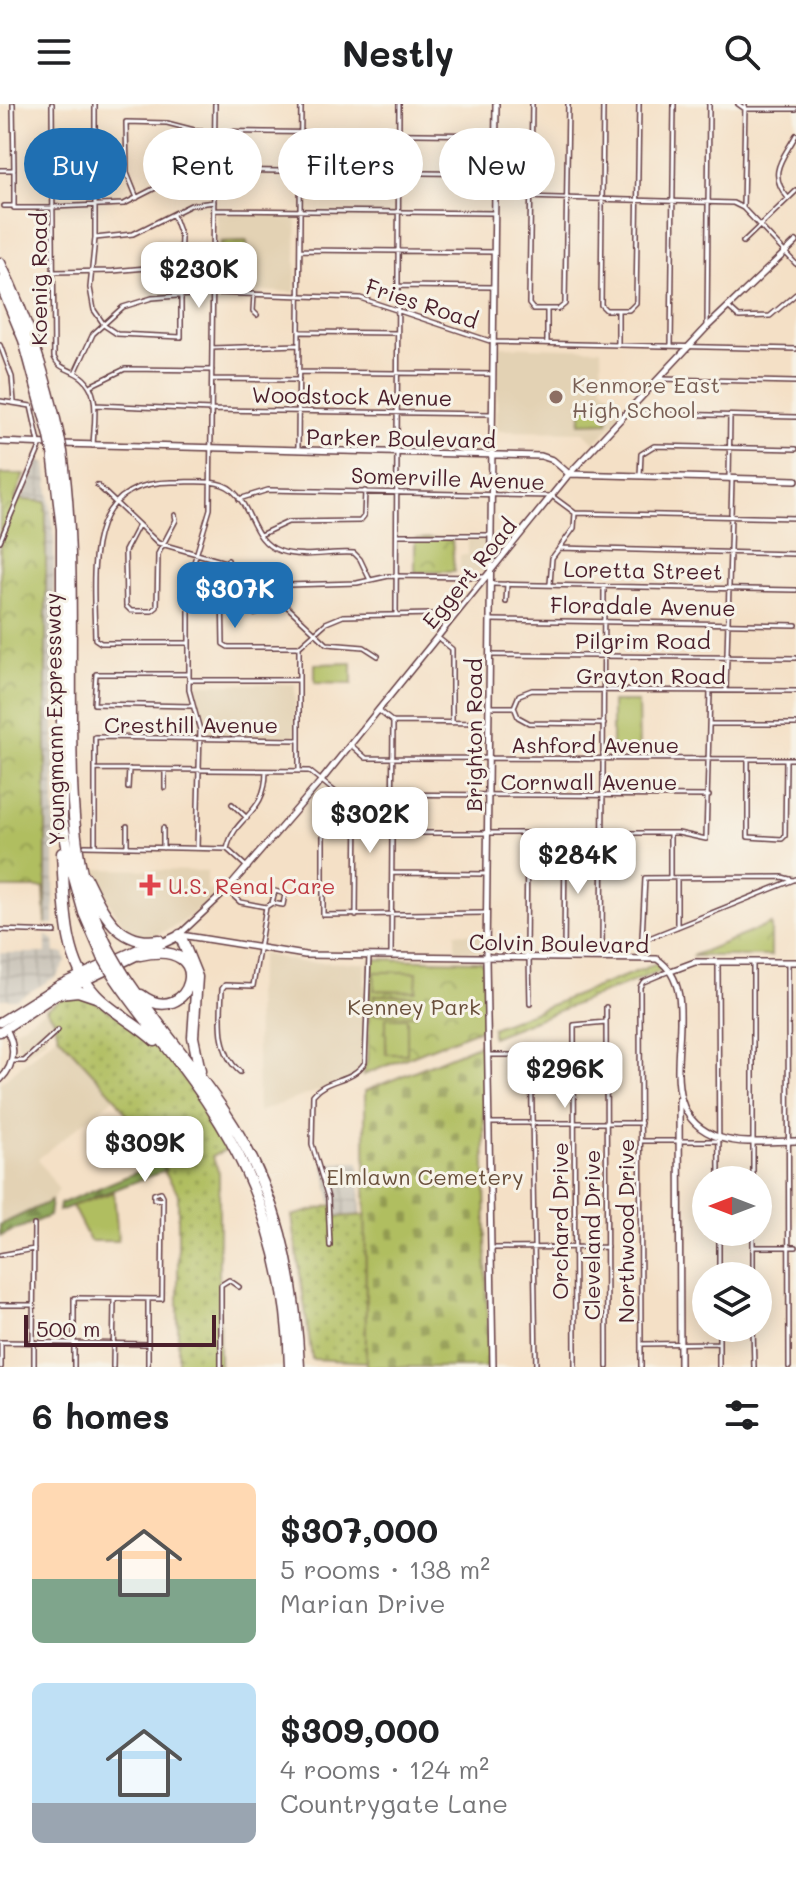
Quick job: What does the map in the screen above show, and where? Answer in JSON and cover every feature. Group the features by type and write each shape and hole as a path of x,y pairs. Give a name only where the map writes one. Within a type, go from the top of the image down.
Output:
{"highway":[{"name":"Youngmann Expressway","path":"0,263 49,388 70,525 72,811 92,913 107,955"},
{"name":"Youngmann Expressway","path":"0,282 24,340 55,437"},
{"name":"Youngmann Expressway","path":"58,452 62,529 62,819 71,867 107,955 118,974 173,1057 229,1129"},
{"path":"62,819 67,924 85,976 102,1001"},
{"path":"81,850 89,885 120,932 135,941 159,940"},
{"path":"180,935 196,968 194,1049 209,1091"},
{"path":"131,986 149,1001 161,1005 179,999 190,984 189,969 177,954 166,951 140,955"},
{"name":"Youngmann Expressway","path":"118,974 131,986 209,1091 268,1193 288,1257 299,1367"},
{"path":"59,993 84,992 102,1001 173,1057"},
{"name":"Youngmann Expressway","path":"239,1147 280,1268 290,1367"}],"main road":[{"path":"1,1025 38,996 140,955 180,935"},
{"path":"1,1025 85,976 159,940 180,935"}],"street":[{"path":"13,104 14,206"},
{"name":"Koenig Road","path":"52,104 54,357 59,366 75,373"},
{"path":"95,104 95,238 91,299 102,323 122,335 181,337 181,297"},
{"path":"215,104 215,128"},
{"path":"301,104 301,128"},
{"path":"399,104 399,128"},
{"name":"Brighton Road","path":"495,128 496,104"},
{"path":"532,104 532,128"},
{"path":"531,200 529,304 533,309 559,309 565,304 568,104"},
{"path":"603,104 601,305 606,310 631,310 636,303 639,104"},
{"path":"671,346 674,104"},
{"path":"707,327 709,104"},
{"path":"738,104 796,109"},
{"path":"743,208 745,106"},
{"path":"137,199 127,173 126,122 167,123 186,128"},
{"path":"788,198 780,184 779,162 796,135"},
{"path":"0,170 14,170"},
{"path":"743,242 796,191"},
{"path":"4,206 116,206 143,196"},
{"path":"555,198 733,203 743,208 796,264"},
{"path":"298,452 300,200"},
{"path":"396,615 398,200"},
{"name":"Brighton Road","path":"493,1367 486,958 494,200"},
{"path":"95,238 133,234 197,203 214,202 211,483 208,523 189,587 188,674 199,739 197,848"},
{"path":"214,210 494,213"},
{"path":"53,272 180,265 181,237 173,215"},
{"name":"Eggert Road","path":"180,935 248,868 569,474 707,327 796,242"},
{"path":"300,250 494,252"},
{"path":"397,286 493,287"},
{"name":"Fries Road","path":"75,373 89,340 102,323 140,300 213,293 360,298 493,342 796,349"},
{"path":"254,294 253,311 257,315"},
{"path":"728,307 739,317 767,317 796,294"},
{"path":"547,309 547,343"},
{"path":"618,310 618,345"},
{"path":"299,332 397,333"},
{"path":"0,345 12,377 14,402"},
{"path":"212,348 299,345"},
{"path":"91,385 125,369 212,370"},
{"path":"299,372 492,374"},
{"path":"75,373 91,385 95,405 93,446"},
{"path":"212,379 299,380"},
{"path":"659,379 796,382"},
{"path":"0,401 31,406 39,444 0,541"},
{"name":"Woodstock Avenue","path":"95,405 492,414"},
{"path":"627,413 796,417"},
{"path":"726,691 731,516 730,416"},
{"name":"Parker Boulevard","path":"0,442 211,450 545,456 569,474 796,480"},
{"path":"640,476 640,457 650,446 796,449"},
{"path":"189,643 101,643 95,639 95,545 103,519 129,492 154,483 211,483 228,487 239,499 260,535 272,547 285,553 354,553 370,580"},
{"path":"97,485 162,545 228,560 248,569 329,645 364,647 378,656"},
{"name":"Somerville Avenue","path":"239,499 264,490 552,496 575,513"},
{"path":"260,535 288,522 360,521 364,516 365,491"},
{"path":"550,584 551,561 574,528 575,513 796,518"},
{"path":"138,526 125,551 129,611 156,608 157,559 176,520 175,515"},
{"path":"396,535 490,535"},
{"path":"559,548 796,554"},
{"path":"228,560 221,597 223,644 228,647 299,647 326,623 343,616 434,614 448,625"},
{"path":"255,614 276,593 292,585 396,576 488,575"},
{"name":"Loretta Street","path":"490,584 796,590"},
{"path":"506,602 507,584"},
{"path":"602,958 604,586"},
{"name":"Floradale Avenue","path":"490,620 796,625"},
{"path":"437,637 452,649 452,723"},
{"path":"299,647 299,771"},
{"name":"Pilgrim Road","path":"489,655 796,658"},
{"path":"188,674 94,674 94,704 194,706"},
{"path":"189,680 299,680"},
{"name":"Grayton Road","path":"514,707 519,695 528,691 796,691"},
{"path":"392,833 670,833 706,839 710,691"},
{"path":"489,707 514,707 518,717 529,723 604,724"},
{"path":"378,711 393,722 489,723"},
{"path":"391,956 393,722"},
{"path":"709,724 796,724"},
{"name":"Cresthill Avenue","path":"95,846 95,737 299,740"},
{"name":"Ashford Avenue","path":"350,745 366,758 796,759"},
{"path":"748,760 748,837 782,839 785,836 786,760"},
{"name":"Cornwall Avenue","path":"95,769 309,771 338,794 709,796"},
{"path":"128,788 129,769"},
{"path":"165,770 165,788"},
{"path":"227,849 231,836 264,795 266,771"},
{"path":"356,916 357,794"},
{"path":"232,804 247,818"},
{"path":"127,826 127,847"},
{"path":"163,828 163,848"},
{"path":"357,829 329,830 322,840 322,914 487,913"},
{"path":"670,833 670,877"},
{"path":"527,834 530,1004"},
{"path":"564,958 565,834"},
{"path":"81,850 95,846 227,849 248,868"},
{"path":"392,873 487,874"},
{"path":"641,958 643,881 670,877 794,879"},
{"path":"677,877 677,927"},
{"path":"642,941 794,879"},
{"path":"227,890 240,902 266,907 272,903"},
{"path":"240,1072 229,1059 223,1043 222,989 227,985 253,986 266,907"},
{"path":"0,930 55,932"},
{"name":"Colvin Boulevard","path":"180,935 299,954 657,959 671,971 678,991 679,1090 686,1111"},
{"path":"330,1246 328,1198 312,1144 313,1095 318,1089 355,1074 365,1062 369,956"},
{"path":"671,971 691,962 796,962"},
{"path":"718,962 720,1166"},
{"path":"753,962 753,1166"},
{"path":"788,962 792,1141 789,1367"},
{"name":"Northwood Drive","path":"641,1367 640,984 671,971"},
{"name":"Cleveland Drive","path":"606,1007 607,1367"},
{"name":"Orchard Drive","path":"575,1367 574,1027 577,1022 606,1022"},
{"path":"0,1080 12,1061 13,1046 1,1025"},
{"path":"12,1061 24,1061 58,1030"},
{"path":"531,1047 536,1367"},
{"path":"488,1055 531,1055"},
{"path":"679,1090 680,1367"},
{"path":"679,1115 686,1111 693,1121 721,1139"},
{"path":"489,1123 641,1123"},
{"path":"641,1141 792,1141"},
{"path":"74,1367 74,1298 162,1299 163,1200"},
{"path":"34,1225 34,1367"},
{"path":"491,1248 607,1247"},
{"path":"753,1262 753,1247 796,1247"},
{"path":"0,1255 34,1249"},
{"path":"221,1367 221,1285 229,1280 239,1287"},
{"path":"113,1367 114,1298"},
{"path":"148,1299 148,1367"},
{"path":"0,1305 33,1305"},
{"path":"1,1367 0,1342 148,1344"},
{"path":"753,1342 754,1367"},
{"path":"641,1344 719,1343 719,1367"}],"shaded area":[{"path":"217,213 297,215 295,292 216,290"},
{"name":"Kenmore East High School","path":"497,346 601,349 602,387 628,407 595,443 584,432 497,431"},
{"path":"39,460 46,464 54,540 54,924 46,924 21,502"},
{"path":"468,538 486,538 486,572 460,572 460,555 468,555"},
{"path":"192,684 295,684 295,736 203,735"},
{"path":"94,869 207,871 207,890 221,891 180,924 148,939 130,936 104,894"},
{"path":"455,933 483,934 482,952 455,951"},
{"path":"46,935 54,940 55,953 64,953 66,962 57,976 17,999 0,999 0,953 46,953"},
{"path":"262,954 299,962 365,963 363,1075 258,1112 256,990"},
{"path":"46,1009 54,1019 46,1027 45,1039 21,1058 15,1030"},
{"path":"58,1035 115,1097 38,1159 59,1190 51,1201 0,1225 0,1083"},
{"path":"359,1162 361,1217 334,1217 323,1163"}],"green space":[{"path":"247,241 247,284 221,283 221,242"},
{"path":"610,396 608,422 580,423 584,403 591,398"},
{"path":"0,474 24,474 15,499 46,502 46,924 44,888 0,888"},
{"path":"452,538 454,572 415,572 415,539"},
{"path":"352,663 352,684 315,683 315,664"},
{"path":"612,702 638,702 639,755 612,755"},
{"path":"771,924 771,956 692,956"},
{"name":"Kenney Park","path":"374,959 480,961 484,966 485,1027 363,1075 367,1060 371,962"},
{"path":"656,964 663,970 492,1037 492,1028"},
{"path":"375,972 417,972 416,991 374,990"},
{"path":"80,994 127,1022 167,1059 201,1101 230,1148 212,1156 219,1172 219,1367 178,1367 178,1193 115,1097 58,1035 54,1019 46,1009 66,996"},
{"path":"374,995 416,996 416,1015 374,1014"},
{"path":"386,1018 407,1018 407,1054 386,1054"},
{"name":"Elmlawn Cemetery","path":"483,1043 488,1367 366,1367 365,1091"},
{"path":"161,1162 166,1170 59,1211 60,1204"},
{"path":"114,1192 118,1241 90,1241 72,1206"},
{"path":"51,1201 49,1216 0,1236 0,1225"},
{"path":"333,1205 335,1217 366,1215 366,1362 312,1359 292,1216"}],"place":[{"name":"Kenmore East High School","path":"556,397"},
{"name":"U.S. Renal Care","path":"150,885"}]}
